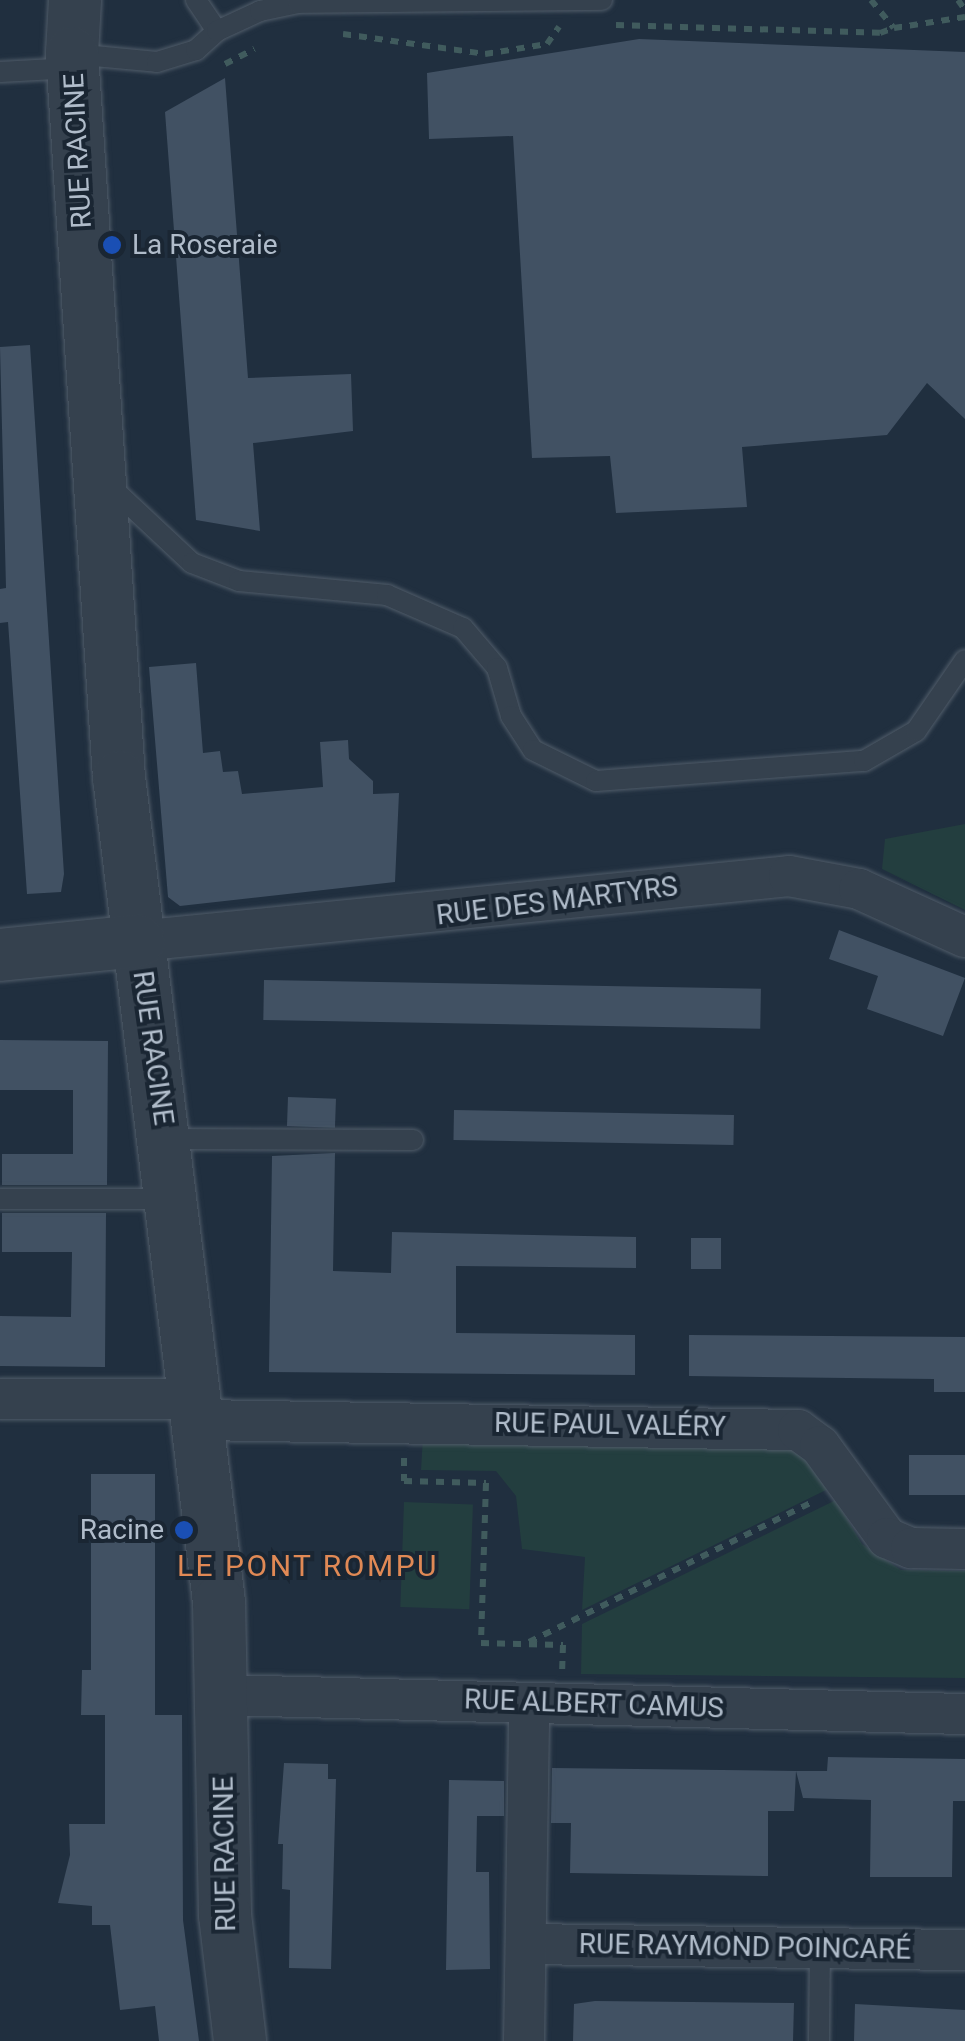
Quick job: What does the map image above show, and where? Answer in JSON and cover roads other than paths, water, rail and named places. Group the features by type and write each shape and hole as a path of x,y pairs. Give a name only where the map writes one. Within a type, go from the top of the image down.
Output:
{"street":[{"name":"RUE RACINE","path":"60,0 72,61"},
{"name":"RUE RACINE","path":"75,0 72,61 119,776 198,1410 222,1695 225,1914 240,2041"},
{"name":"RUE DES MARTYRS","path":"138,941 789,876 859,889 965,937"},
{"path":"0,955 138,941"},
{"name":"RUE PAUL VALÉRY","path":"0,1399 405,1421 798,1430 814,1440 876,1528 897,1544 965,1549"},
{"name":"RUE ALBERT CAMUS","path":"222,1695 965,1714"},
{"path":"524,2041 526,1944 545,1705"},
{"name":"RUE RAYMOND POINCARÉ","path":"526,1944 965,1950"}],"lane":[{"path":"196,0 217,32"},
{"path":"0,72 72,61 157,62 196,50 217,32 260,11 298,3 602,0"},
{"path":"97,466 128,511 192,564 240,580 386,595 463,628 497,668 512,716 533,750 596,781 864,761 916,731 965,660"},
{"path":"165,1139 413,1140"},
{"path":"0,1199 173,1199"},
{"path":"819,2041 820,1948"}],"place":[{"name":"La Roseraie","path":"112,245"},
{"name":"Racine","path":"184,1530"}],"district":[{"name":"LE PONT ROMPU","path":"308,1566"}]}
